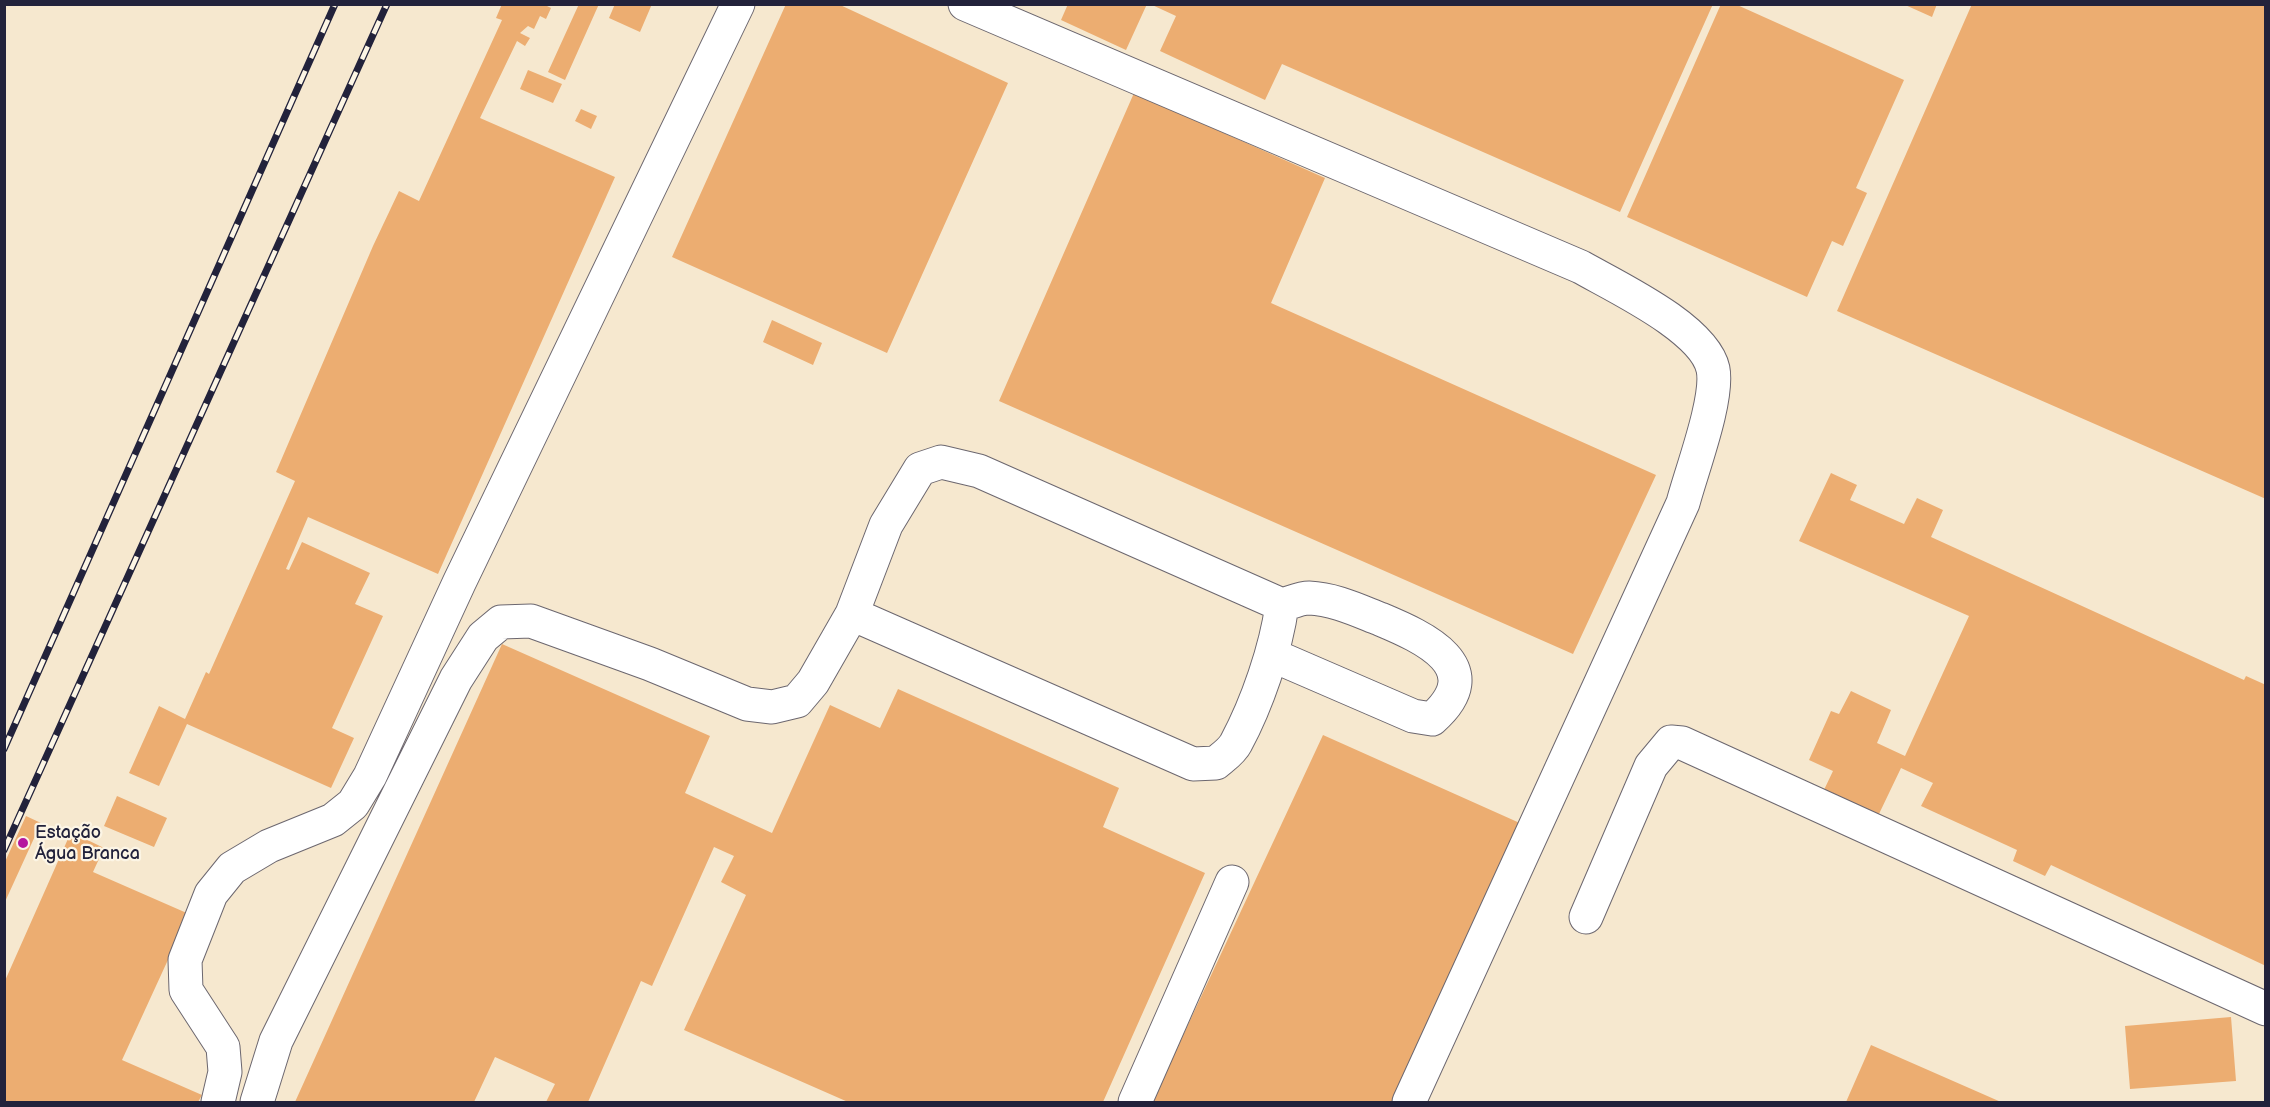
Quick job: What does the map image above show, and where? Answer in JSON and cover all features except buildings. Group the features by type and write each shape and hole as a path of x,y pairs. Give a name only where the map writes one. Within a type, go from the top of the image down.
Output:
{"lane":[{"path":"218,1102 225,1072 223,1047 186,990 185,960 211,894 232,868 269,846 333,820 353,804 738,4"},
{"path":"965,4 1581,267 1665,315 1699,343 1713,369 1711,401 1683,503 1409,1102"},
{"path":"257,1102 276,1041 456,679 483,637 501,622 531,621 650,664 747,704 772,707 796,702 813,682 852,614 886,525 920,469 941,462 979,471 1282,605 1306,598 1328,600 1419,635 1445,655 1454,670 1452,693 1444,708 1432,719 1413,716 1272,655"},
{"path":"852,614 1193,764 1216,763 1235,745 1272,655 1278,636 1282,605"},
{"path":"1586,917 1651,766 1671,742 1682,743 2265,1009"},
{"path":"1135,1102 1232,882"}],"railway":[{"path":"4,749 335,4"},
{"path":"4,850 387,4"}],"place":[{"name":"Estação Água Branca","path":"23,843"}]}
